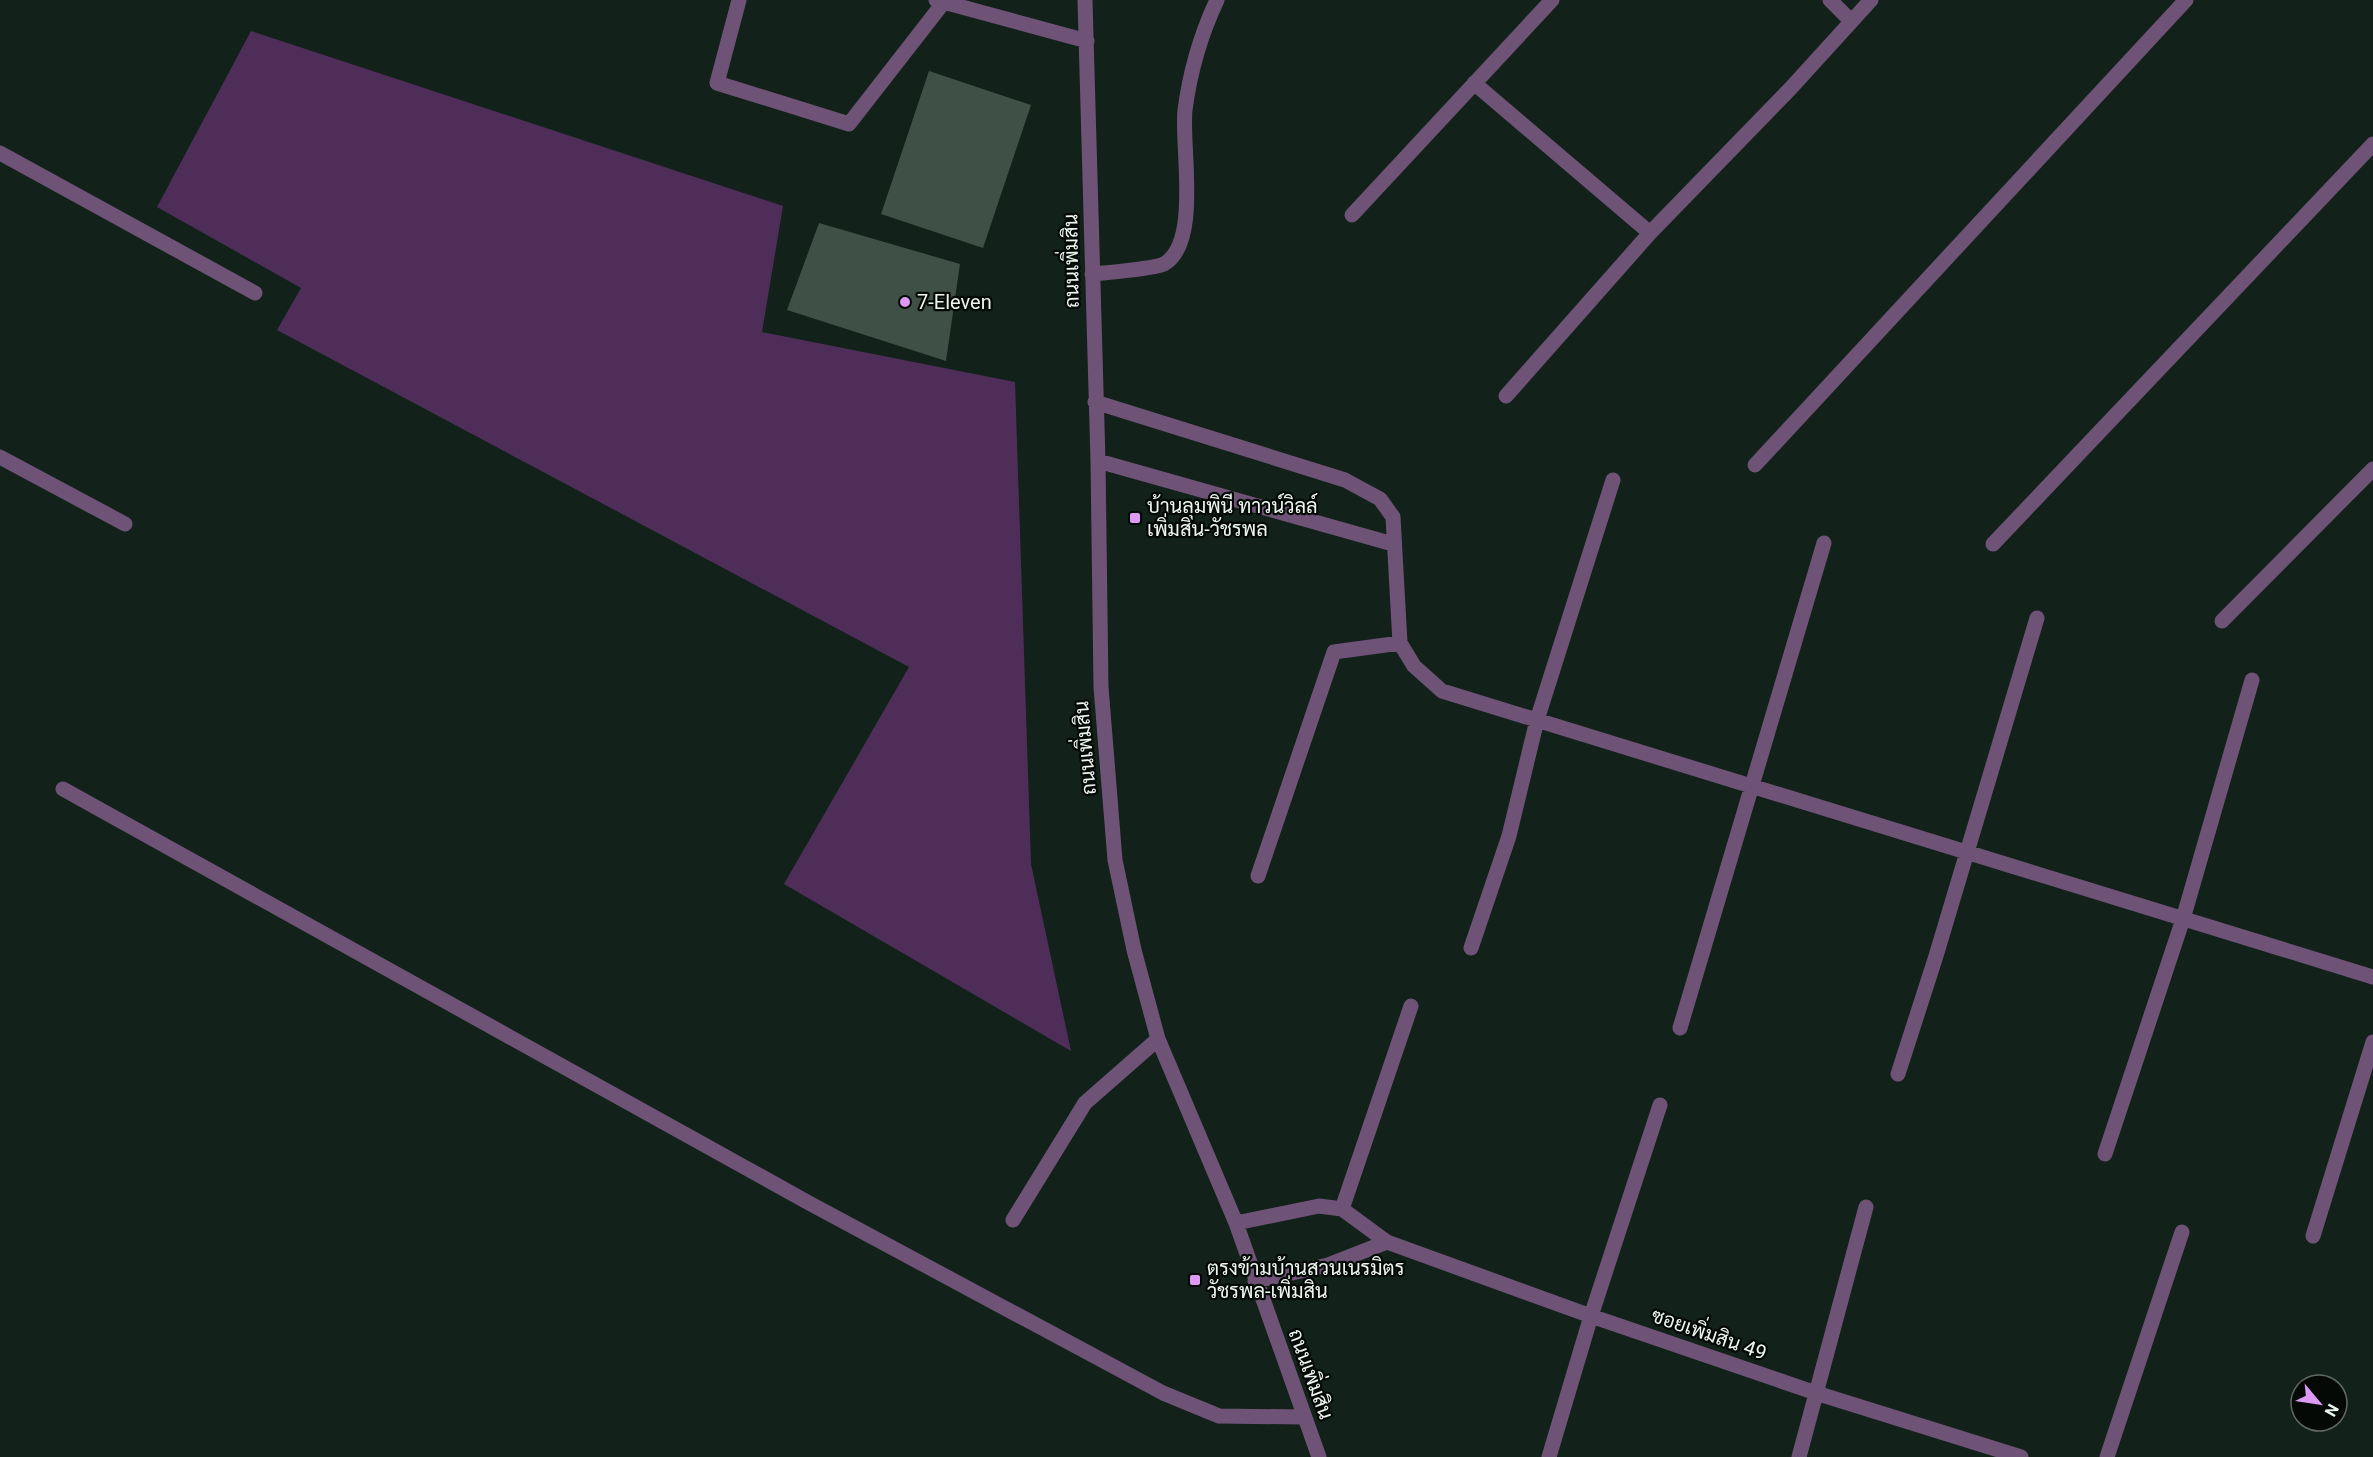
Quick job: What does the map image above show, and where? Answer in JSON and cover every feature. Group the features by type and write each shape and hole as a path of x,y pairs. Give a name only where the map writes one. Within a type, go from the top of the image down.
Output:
{"street":[{"path":"739,0 717,82 849,124 940,1 1087,41"},
{"name":"ถนนเพิ่มสิน","path":"1085,0 1098,460 1101,687 1115,860 1134,950 1158,1039 1236,1223 1319,1457"},
{"path":"1092,274 1164,264 1181,246 1186,214 1185,111 1202,33 1217,0"},
{"path":"1352,215 1552,0"},
{"path":"1830,0 1851,21"},
{"path":"1506,396 1650,233 1790,89 1871,0"},
{"path":"1755,465 2186,0"},
{"path":"1474,83 1650,233"},
{"path":"1993,544 2373,144"},
{"path":"0,153 255,293"},
{"path":"1095,402 1345,480 1380,499 1393,517 1400,643 1414,666 1442,691 2373,977"},
{"path":"0,457 125,524"},
{"path":"1098,460 1393,544"},
{"path":"2222,621 2373,469"},
{"path":"1471,948 1509,836 1537,720 1613,480"},
{"path":"1680,1028 1824,543"},
{"path":"1898,1074 2037,618"},
{"path":"1258,876 1334,652 1400,643"},
{"path":"2105,1154 2183,919 2252,680"},
{"path":"63,789 809,1203 1139,1381 1219,1416 1303,1417"},
{"path":"1236,1223 1319,1206 1342,1209 1411,1006"},
{"path":"1013,1220 1085,1103 1158,1039"},
{"path":"2313,1236 2373,1042"},
{"path":"1549,1457 1591,1316 1660,1105"},
{"path":"1799,1457 1866,1207"},
{"name":"ซอยเพิ่มสิน 49","path":"1342,1209 1387,1242 1591,1316 1816,1393 2021,1457"},
{"path":"2107,1457 2182,1232"},
{"path":"1255,1281 1328,1265 1387,1242"}],"shaded area":[{"path":"251,31 783,206 762,332 1015,382 1031,864 1071,1051 784,884 909,667 277,330 301,288 157,207"}],"building":[{"path":"929,71 1031,105 983,248 881,214"},
{"path":"819,223 960,264 946,361 787,310"}],"place":[{"name":"7-Eleven","path":"905,302"},
{"name":"บ้านลุมพินี ทาวน์วิลล์ เพิ่มสิน-วัชรพล","path":"1135,518"},
{"name":"ตรงข้ามบ้านสวนเนรมิตร วัชรพล-เพิ่มสิน","path":"1195,1280"}]}
